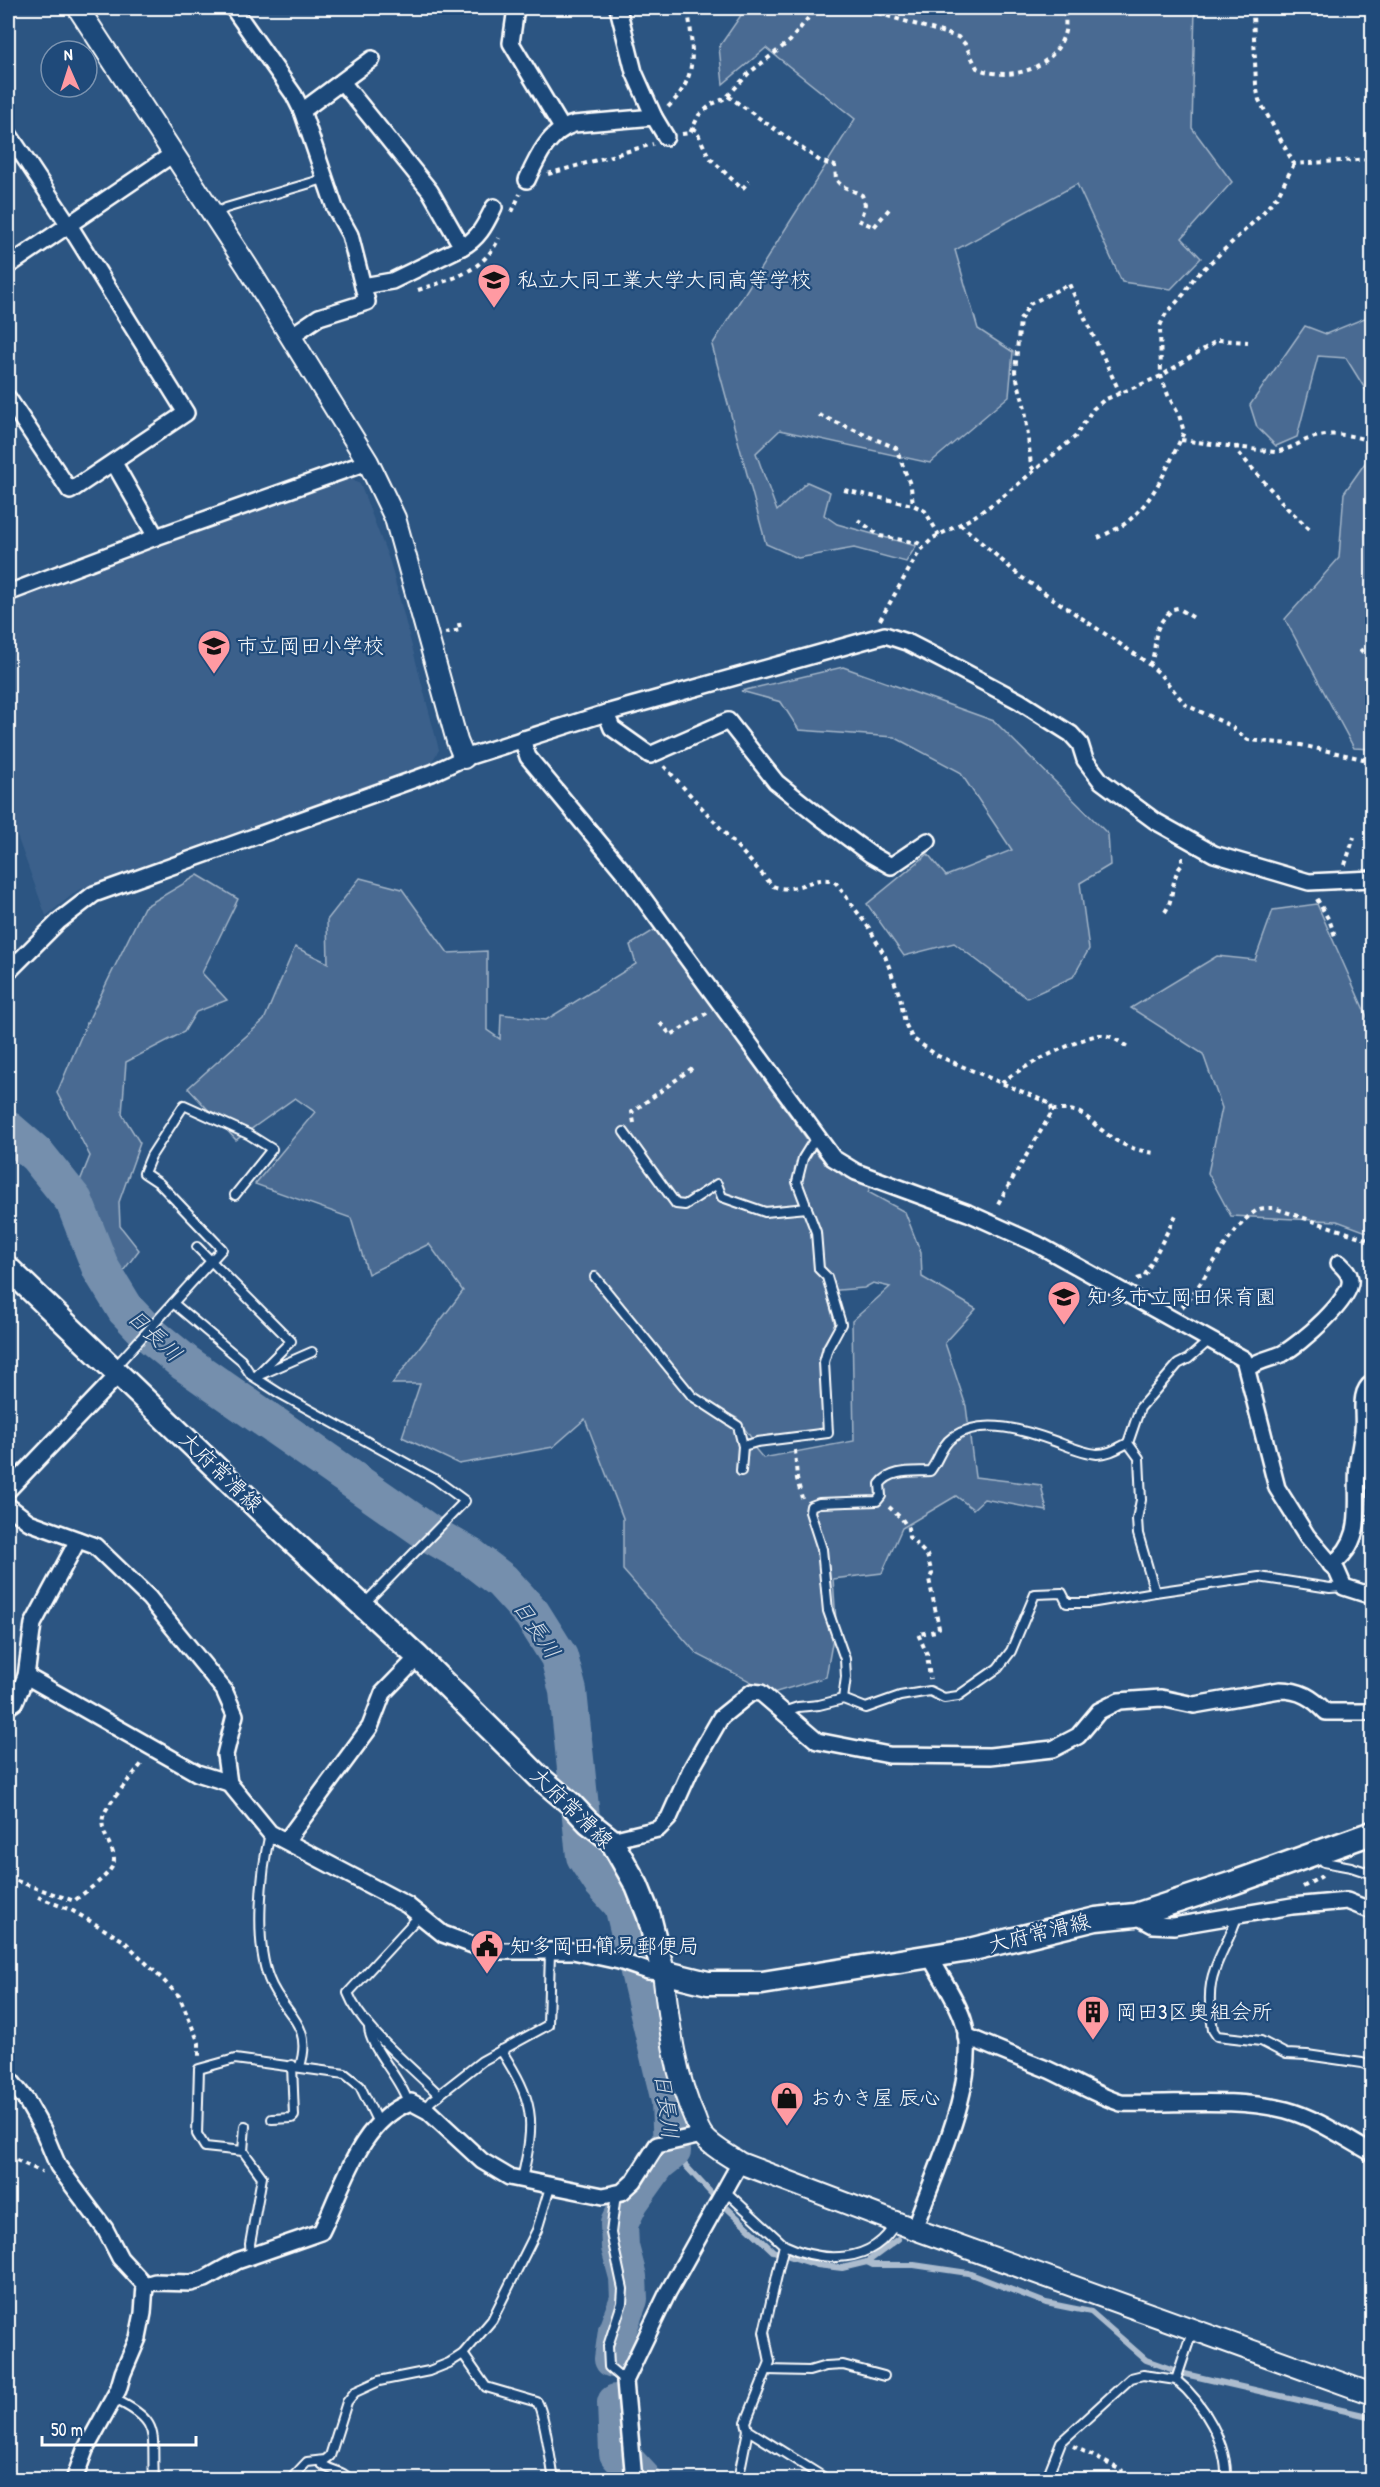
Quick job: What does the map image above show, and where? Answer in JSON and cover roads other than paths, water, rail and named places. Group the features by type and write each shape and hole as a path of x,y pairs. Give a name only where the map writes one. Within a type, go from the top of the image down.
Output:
{"main road":[{"name":"大府常滑線","path":"11,1279 116,1372 418,1657 539,1777 611,1840 637,1886 649,1916 655,1971 708,1983 762,1983 931,1958 1096,1919 1135,1915 1372,1833"}],"street":[{"path":"78,8 291,336 368,462 395,518 456,741 464,758"},
{"path":"232,8 294,95 302,111 335,208 350,235 367,302 319,317 291,336"},
{"path":"516,8 511,43 562,128"},
{"path":"618,8 634,72 666,137"},
{"path":"302,111 372,59"},
{"path":"342,82 430,191 462,247"},
{"path":"527,180 539,154 562,128 574,124 656,119"},
{"path":"8,133 69,225 186,413 70,491 8,398"},
{"path":"8,266 172,154"},
{"path":"363,286 392,281 462,247 477,237 494,207"},
{"path":"8,592 368,462"},
{"path":"114,463 156,537"},
{"path":"8,972 59,921 94,894 432,772 464,758 522,739 606,713 885,635 909,643 1019,701 1071,734 1080,744 1085,760 1101,781 1155,821 1214,854 1312,882 1372,879"},
{"path":"606,713 612,728 650,755 728,721 776,782 870,854 891,866 928,841"},
{"path":"522,739 528,757 627,876 833,1158 856,1172 987,1222 1037,1244 1244,1359 1277,1488 1307,1536 1331,1565 1344,1587 1372,1596"},
{"path":"1248,1368 1256,1362 1283,1353 1298,1344 1331,1312 1349,1291 1350,1279 1339,1263"},
{"path":"8,1490 116,1372"},
{"path":"1331,1565 1343,1556 1350,1546 1357,1525 1358,1463 1364,1430 1364,1396 1366,1387 1372,1383"},
{"path":"8,1506 29,1521 96,1546 149,1598 224,1690 236,1715 225,1755 229,1783 270,1833 374,1885 407,1905 443,1934 489,1951 573,1951 655,1971 669,2024 679,2076 702,2135 718,2149 740,2163 905,2226 1194,2328 1372,2394"},
{"path":"8,1707 15,1702 26,1676 33,1624 78,1539"},
{"path":"286,1841 370,1727 383,1693 418,1657"},
{"path":"26,1676 197,1773 229,1783"},
{"path":"611,1840 658,1829 669,1818 690,1771 720,1717 752,1692 761,1694 817,1741 889,1755 990,1756 1053,1749 1078,1736 1099,1711 1110,1704 1137,1698 1161,1698 1194,1705 1280,1690 1292,1690 1313,1698 1326,1712 1372,1712"},
{"path":"1135,1915 1153,1925 1174,1926 1292,1906 1347,1901 1372,1911"},
{"path":"905,2226 960,2103 967,2071 963,2021 931,1958"},
{"path":"966,2036 1113,2100 1163,2104 1216,2102 1251,2104 1287,2110 1304,2116 1372,2153"},
{"path":"8,2076 26,2100 43,2130 58,2166 105,2229 120,2258 145,2285 138,2338 114,2399 85,2450 74,2480"},
{"path":"145,2285 156,2282 191,2283 251,2256 321,2232 350,2167 378,2123 395,2108 411,2102 425,2109 482,2161 509,2177 603,2196 616,2194 634,2181 657,2145 702,2135"},
{"path":"634,2480 625,2381 636,2354 668,2292 740,2163"}],"lane":[{"path":"213,214 226,208 324,179"},
{"path":"116,1372 173,1303 222,1249 159,1183 144,1173 151,1156 184,1105 248,1134 272,1149 235,1195"},
{"path":"624,1132 676,1204 685,1205 717,1184 722,1197 765,1212 807,1208"},
{"path":"743,1446 757,1442 828,1433 824,1362 828,1348 841,1324 827,1277 819,1269 816,1232 797,1182 803,1158 816,1137"},
{"path":"197,1247 291,1341 255,1377"},
{"path":"595,1277 692,1396 738,1426 743,1446 741,1471"},
{"path":"173,1303 241,1360 255,1377 279,1393 435,1479 465,1501 362,1606"},
{"path":"843,1700 846,1677 845,1659 828,1611 822,1549 810,1512 811,1508 819,1503 877,1501 882,1496 880,1484 885,1477 899,1473 930,1471 936,1464 944,1446 952,1437 964,1431 1003,1427 1040,1435 1084,1452 1098,1454 1110,1452 1128,1443 1140,1408 1178,1364 1188,1359 1211,1339"},
{"path":"255,1377 312,1352"},
{"path":"1128,1443 1139,1458 1141,1500 1137,1519 1138,1534 1155,1592"},
{"path":"783,1712 798,1707 819,1706 843,1700 866,1708 900,1696 930,1691 944,1698 958,1696 998,1668 1011,1651 1035,1594 1062,1593 1067,1604 1090,1603 1259,1577 1330,1588 1344,1587"},
{"path":"270,1833 260,1890 265,1966 269,1980 297,2020 304,2039 304,2054 296,2066 294,2116 272,2119"},
{"path":"1317,1853 1324,1862 1372,1874"},
{"path":"420,1916 348,1993 353,2006 369,2026 439,2095"},
{"path":"1237,1916 1234,1929 1215,1968 1209,1989 1213,2030 1217,2036 1261,2041 1286,2054 1318,2056 1362,2063 1372,2067"},
{"path":"425,2109 482,2061 548,2025 549,1951"},
{"path":"369,2026 372,2040 405,2093 408,2103"},
{"path":"501,2050 521,2083 528,2101 531,2122 530,2140 522,2179"},
{"path":"243,2151 205,2147 197,2134 199,2069 235,2059 345,2073 360,2086 378,2123"},
{"path":"245,2126 243,2151 262,2176 250,2244 251,2256"},
{"path":"290,2480 307,2462 319,2461 330,2456 347,2402 355,2392 379,2381 429,2371 463,2354 492,2320 537,2230 551,2184"},
{"path":"724,2190 784,2245 799,2252 825,2257 858,2256 873,2248 891,2232 905,2226"},
{"path":"616,2194 611,2233 613,2249 621,2270 623,2289 622,2302 608,2346 609,2367 625,2381"},
{"path":"738,2480 748,2430 746,2422 770,2362 764,2332 784,2245"},
{"path":"1176,2380 1194,2328"},
{"path":"463,2354 486,2387 537,2402 542,2408 546,2443 554,2480"},
{"path":"766,2370 809,2371 826,2366 843,2365 884,2376"},
{"path":"1046,2480 1061,2442 1131,2378 1143,2375 1176,2380 1186,2388 1215,2430 1223,2447 1226,2480"},
{"path":"114,2399 131,2407 147,2419 153,2430 154,2480"},
{"path":"748,2430 828,2480"},
{"path":"319,2461 322,2466 346,2474 350,2480"}],"waterway":[{"name":"日長川","path":"8,1130 37,1155 74,1201 101,1269 126,1310 147,1332 185,1363 429,1533 471,1557 502,1581 532,1614 559,1657 568,1691 585,1856 602,1882 623,1905 670,2101 672,2151 657,2163 630,2201 619,2224 620,2247 628,2277 629,2299 617,2331 613,2359"},
{"path":"672,2151 711,2193 773,2251 817,2265 842,2268 867,2262 898,2239"},
{"path":"867,2262 873,2265 914,2265 968,2273 1046,2303 1091,2312 1146,2360 1185,2374 1372,2417"},
{"name":"日長川","path":"616,2403 618,2453 643,2480"}],"place":[{"name":"私立大同工業大学大同高等学校","path":"494,309"},
{"name":"市立岡田小学校","path":"214,675"},
{"name":"知多市立岡田保育園","path":"1064,1326"},
{"name":"知多岡田簡易郵便局","path":"487,1975"},
{"name":"岡田3区奥組会所","path":"1093,2041"},
{"name":"おかき屋 辰心","path":"787,2127"}]}
